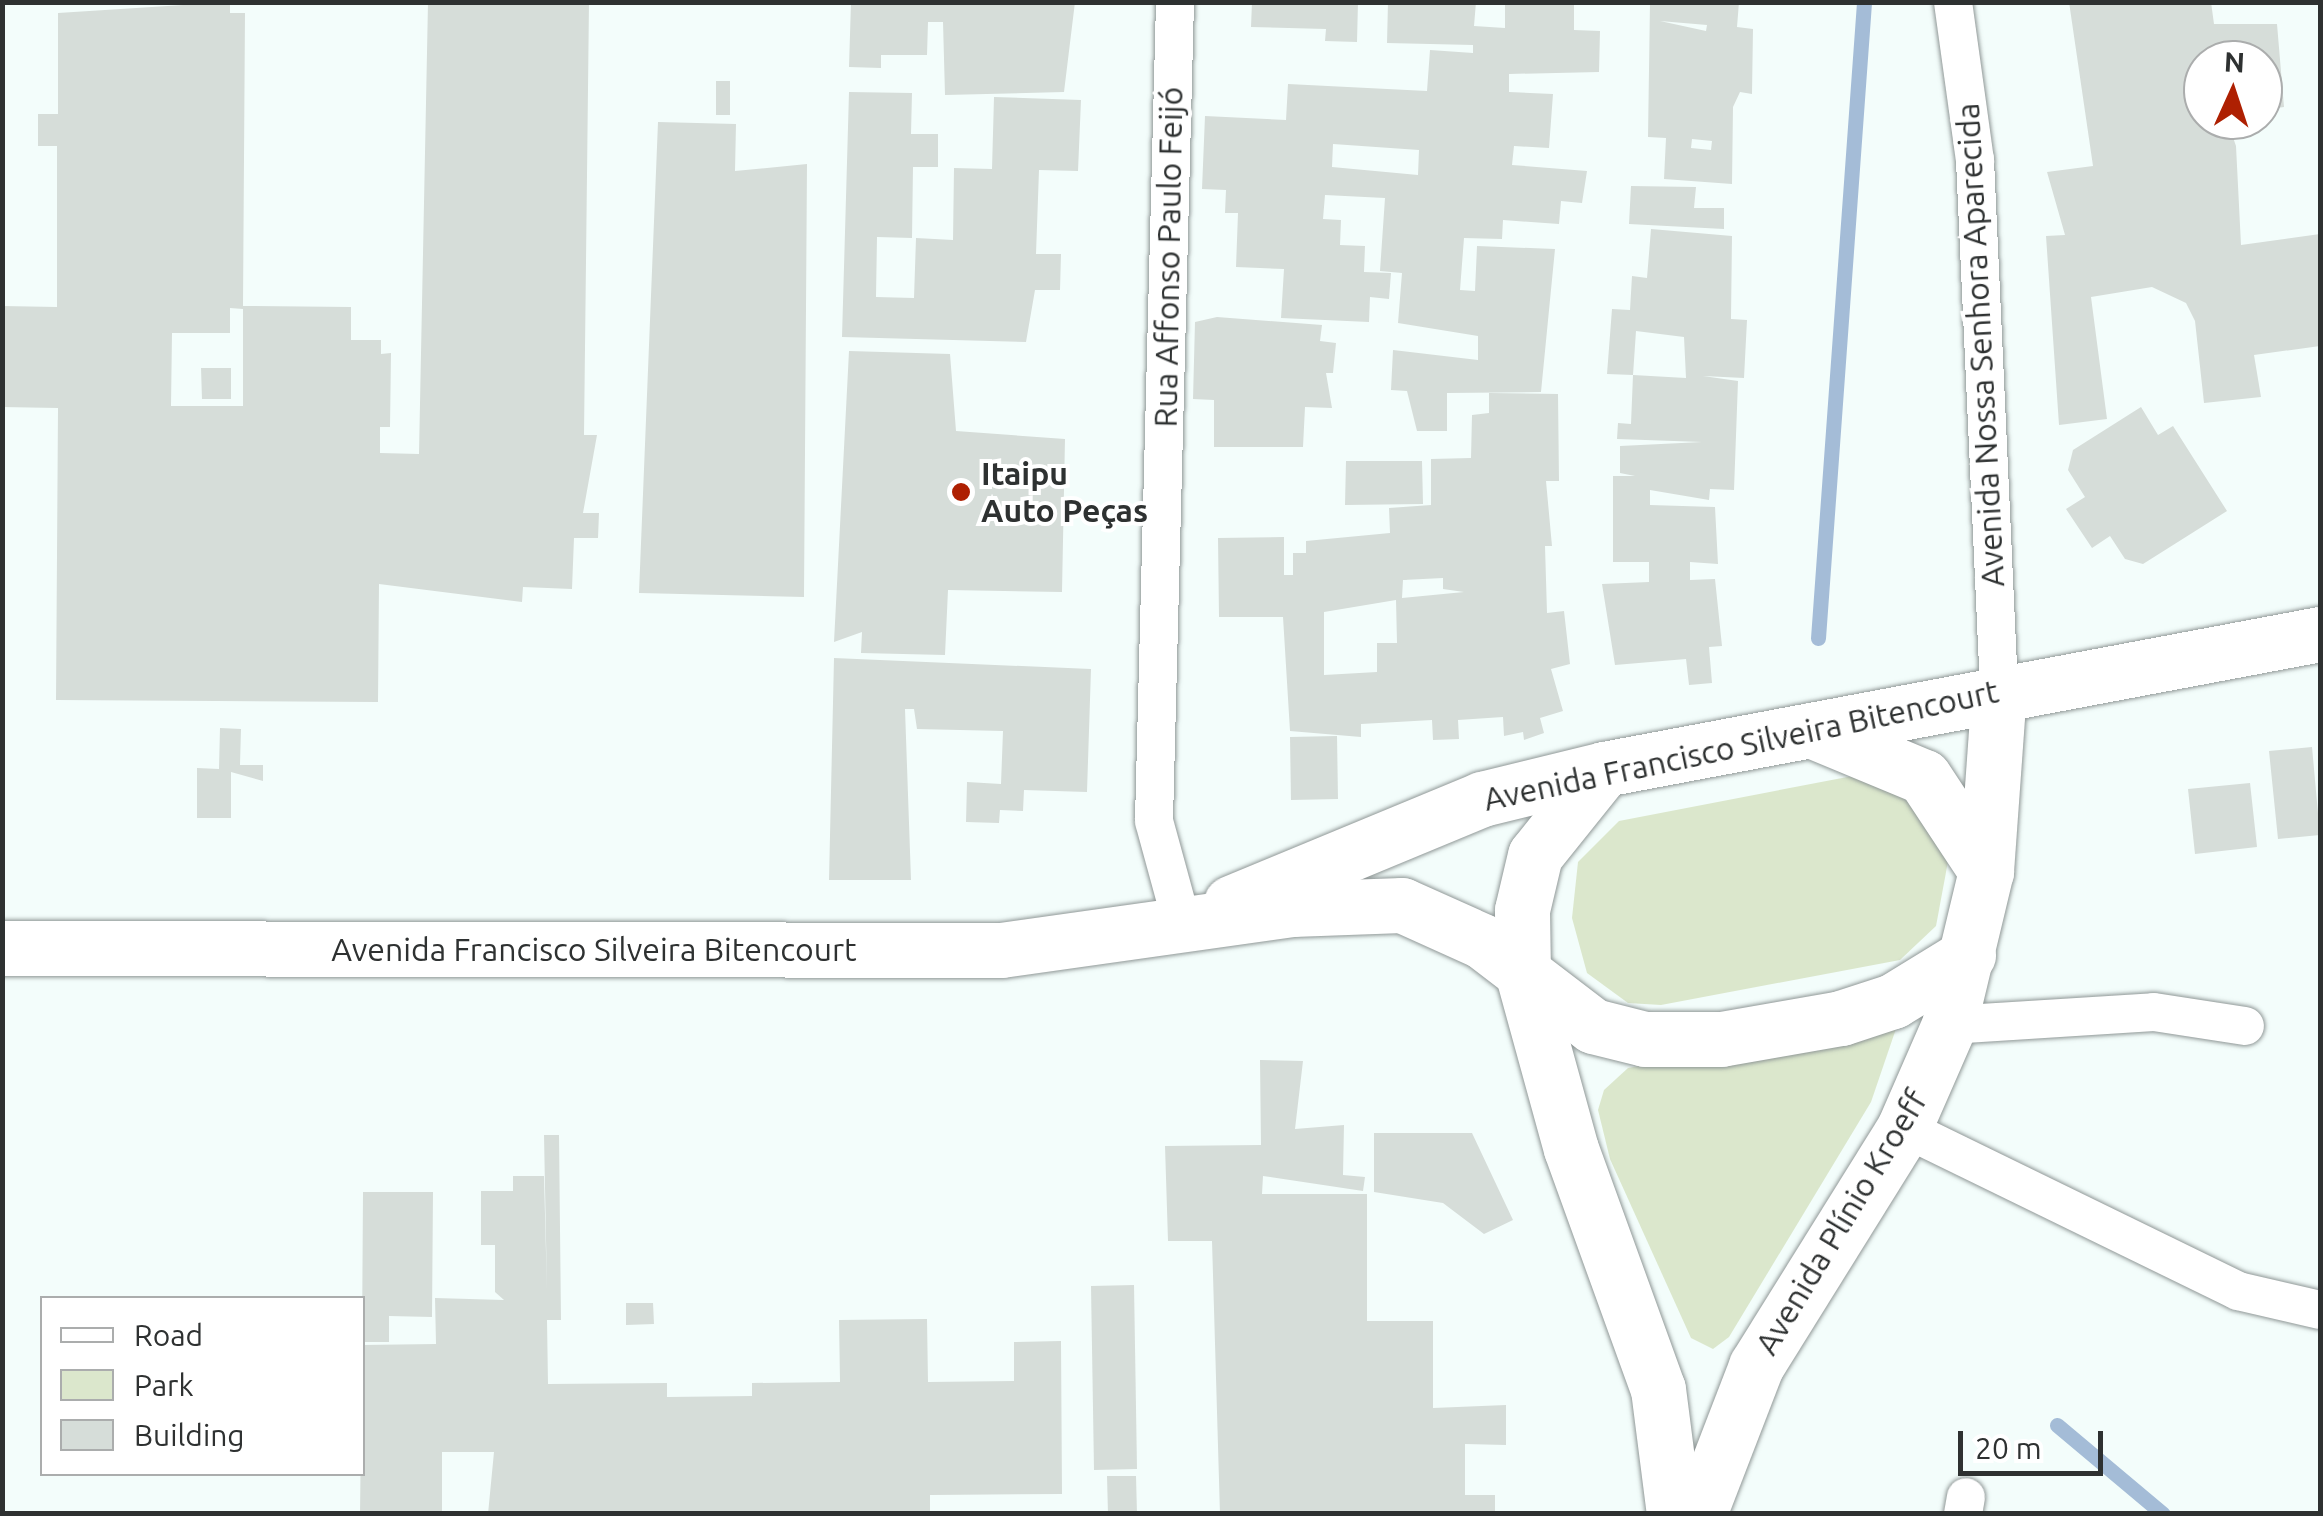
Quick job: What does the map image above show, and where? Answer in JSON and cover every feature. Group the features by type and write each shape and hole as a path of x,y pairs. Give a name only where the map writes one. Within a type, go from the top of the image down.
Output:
{"main road":[{"name":"Avenida Francisco Silveira Bitencourt","path":"1183,927 1297,870 1482,800 1604,769 2000,689 2320,634"},
{"name":"Avenida Plínio Kroeff","path":"1699,1514 1756,1366 1904,1128 1949,1025 1986,871 2000,689"},
{"path":"1804,728 1924,777 1986,871"},
{"path":"1604,769 1535,855 1522,910 1523,975 1554,1098 1658,1389 1674,1514"},
{"name":"Avenida Francisco Silveira Bitencourt","path":"2,948 1001,950 1183,927 1292,908 1402,905 1442,918 1593,1026 1646,1039 1721,1039 1894,1000 1968,954"}],"street":[{"name":"Rua Affonso Paulo Feijó","path":"1175,2 1154,821 1183,927"},
{"name":"Avenida Nossa Senhora Aparecida","path":"1953,2 1975,160 2000,689"},
{"path":"1949,1025 2154,1012 2244,1026"},
{"path":"1904,1128 2238,1292 2320,1310"}],"green space":[{"path":"1863,774 1926,802 1949,856 1936,926 1900,960 1661,1005 1628,1003 1587,973 1572,918 1578,862 1619,821"},
{"path":"1900,1017 1871,1102 1729,1337 1713,1349 1691,1338 1610,1159 1598,1110 1604,1090 1628,1068"}],"building":[{"path":"230,2 230,13 245,13 243,306 351,307 351,340 381,340 381,354 391,353 390,427 380,427 380,453 419,454 428,2 589,2 584,435 597,435 583,513 599,513 598,538 574,538 572,589 523,587 522,602 379,584 378,702 56,700 58,408 2,407 2,306 57,307 57,146 38,146 38,114 58,114 58,13","holes":["230,308 243,309 243,406 171,406 172,333 230,333"]},
{"path":"851,2 1075,2 1064,92 945,95 943,22 928,22 927,55 881,55 881,68 849,67"},
{"path":"1252,2 1358,2 1357,42 1325,41 1326,29 1251,27"},
{"path":"1388,2 1476,2 1474,26 1505,28 1505,2 1574,2 1574,30 1600,31 1599,72 1509,74 1509,92 1553,94 1549,148 1514,146 1512,165 1587,171 1582,203 1561,201 1559,224 1503,220 1502,239 1464,238 1460,290 1475,291 1477,246 1555,249 1541,392 1447,393 1447,431 1417,431 1407,391 1391,390 1393,350 1478,360 1478,336 1398,323 1402,273 1380,271 1385,198 1325,195 1323,219 1341,220 1340,245 1365,246 1364,272 1391,273 1389,299 1370,297 1369,322 1281,318 1284,269 1236,267 1238,213 1225,213 1226,190 1202,189 1205,116 1286,120 1288,84 1427,91 1430,50 1473,53 1473,45 1387,43","holes":["1333,144 1419,150 1418,175 1332,167"]},
{"path":"1650,2 1739,2 1737,27 1753,29 1752,94 1740,92 1733,107 1732,184 1664,179 1666,138 1648,137","holes":["1660,21 1707,25 1706,31","1692,139 1712,141 1711,150 1691,148"]},
{"path":"2069,2 2211,2 2214,24 2277,24 2278,40 2183,40 2183,140 2234,140 2241,245 2320,234 2320,346 2254,355 2261,397 2204,403 2195,321 2186,303 2152,287 2091,297 2107,419 2059,425 2046,236 2065,235 2047,172 2093,166"},
{"path":"716,81 730,81 730,115 716,115"},
{"path":"849,92 912,93 911,134 938,134 938,167 913,167 912,238 877,237 876,297 914,298 916,238 953,240 954,168 992,169 994,97 1081,100 1078,171 1039,170 1036,254 1061,254 1060,290 1035,290 1026,342 842,337"},
{"path":"658,122 736,124 735,171 807,164 804,597 639,593"},
{"path":"1631,186 1696,187 1694,208 1724,208 1724,229 1629,224"},
{"path":"1651,229 1732,236 1731,319 1747,320 1744,378 1703,376 1738,381 1734,490 1710,489 1709,500 1650,490 1650,505 1715,507 1718,564 1690,562 1690,580 1715,579 1722,646 1709,647 1712,683 1689,685 1686,659 1615,665 1602,584 1649,582 1649,562 1613,562 1613,476 1635,476 1620,473 1620,446 1702,442 1617,439 1618,423 1631,424 1633,375 1607,374 1612,309 1630,310 1632,276 1647,278","holes":["1636,331 1684,337 1686,378 1633,375"]},
{"path":"1217,317 1322,325 1320,341 1336,343 1333,373 1326,373 1332,408 1305,407 1303,447 1214,447 1214,400 1193,399 1195,322"},
{"path":"849,351 950,354 956,431 1065,439 1062,592 948,590 945,655 861,653 862,632 834,642"},
{"path":"201,368 231,368 231,399 202,399"},
{"path":"1489,393 1558,394 1559,481 1546,481 1552,546 1545,546 1547,613 1564,611 1570,664 1551,669 1563,711 1540,718 1544,733 1524,740 1523,732 1504,736 1503,717 1458,720 1459,739 1433,740 1432,720 1361,724 1361,737 1290,731 1283,617 1219,617 1218,538 1284,537 1284,575 1293,575 1293,553 1306,553 1306,541 1390,533 1389,508 1431,505 1431,459 1471,458 1472,415 1489,413","holes":["1443,578 1443,589 1464,592 1402,598 1403,580","1396,600 1397,643 1377,643 1377,672 1324,675 1324,612"]},
{"path":"2141,407 2158,435 2173,426 2227,511 2143,564 2125,559 2110,536 2092,548 2066,509 2085,497 2068,470 2073,450"},
{"path":"1346,461 1422,461 1423,504 1345,505"},
{"path":"834,658 1091,669 1087,792 1024,790 1023,811 1000,810 999,823 966,822 967,782 1001,784 1003,731 917,729 914,709 905,709 911,880 829,880"},
{"path":"220,728 241,729 240,765 263,765 263,781 231,772 231,818 197,818 197,768 219,769"},
{"path":"1337,736 1338,799 1291,800 1290,737"},
{"path":"2312,747 2320,835 2278,839 2269,751"},
{"path":"2250,783 2257,847 2195,854 2188,789"},
{"path":"1260,1060 1303,1061 1295,1129 1344,1125 1343,1175 1365,1177 1363,1191 1263,1176 1262,1194 1367,1194 1367,1321 1433,1321 1433,1408 1506,1405 1506,1445 1465,1444 1465,1495 1495,1495 1495,1514 1220,1514 1212,1241 1168,1241 1165,1146 1261,1145"},
{"path":"1374,1133 1472,1133 1513,1220 1484,1234 1443,1203 1374,1192"},
{"path":"544,1135 559,1135 561,1320 547,1320 548,1384 667,1383 667,1397 752,1396 752,1383 840,1382 839,1320 927,1319 928,1382 1014,1381 1014,1342 1061,1341 1062,1494 930,1495 930,1514 488,1514 494,1452 442,1452 442,1514 360,1514 360,1476 365,1476 365,1345 436,1344 435,1298 504,1300 495,1292 495,1245 481,1245 481,1191 513,1191 513,1176 544,1176 547,1291"},
{"path":"363,1192 433,1192 432,1317 389,1316 389,1342 365,1342"},
{"path":"1134,1285 1137,1469 1094,1470 1091,1286"},
{"path":"626,1303 653,1303 654,1324 626,1325"},
{"path":"1107,1476 1136,1476 1137,1514 1108,1514"}],"waterway":[{"path":"1818,638 1864,2"},
{"path":"2057,1425 2163,1514"}],"place":[{"name":"Itaipu Auto Peças","path":"961,492"}]}
